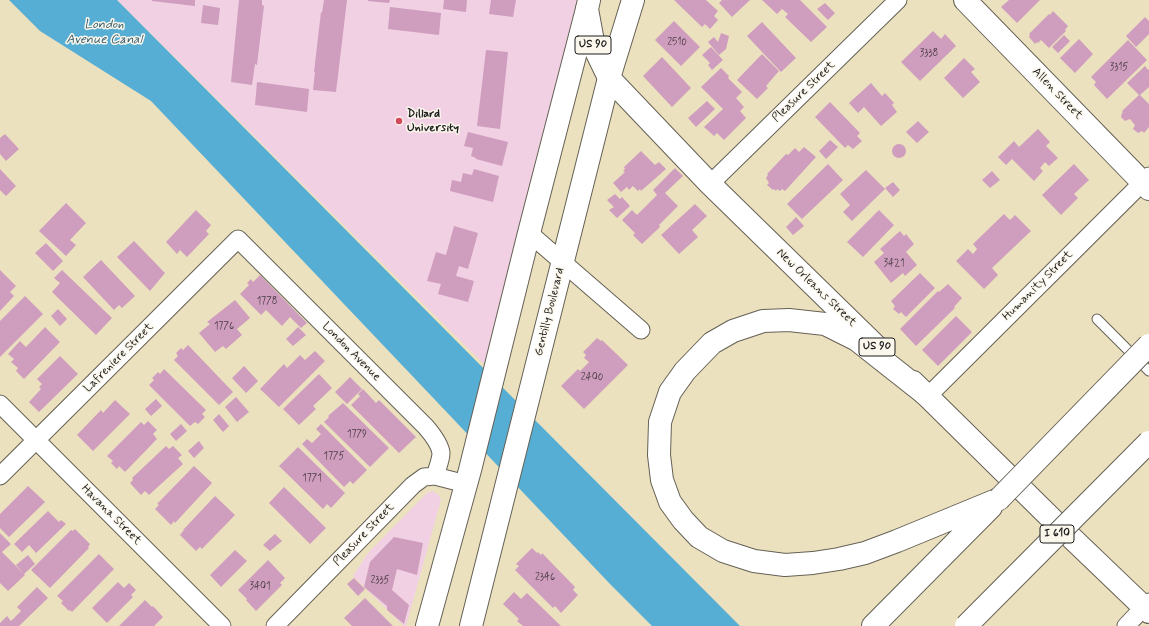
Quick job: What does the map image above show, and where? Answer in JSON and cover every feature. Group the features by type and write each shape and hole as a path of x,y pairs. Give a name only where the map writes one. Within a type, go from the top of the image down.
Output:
{"main road":[{"name":"Gentilly Boulevard","path":"471,626 609,78 633,0"},
{"name":"Allen Street","path":"965,0 1147,182"},
{"name":"New Orleans Street","path":"588,4 594,48 609,78 710,184 1054,521 1147,607"},
{"path":"427,626 468,477 588,4"},
{"path":"928,396 857,340 826,324 789,320 763,321 733,331 712,343 684,371 670,392 660,422 659,455 662,480 670,502 683,520 699,536 723,551 754,561 786,566 839,559 865,553 897,542 999,499"},
{"path":"873,626 1149,345"},
{"name":"I 610","path":"966,626 1149,442"}],"street":[{"name":"Pleasure Street","path":"710,184 898,0"},
{"name":"Humanity Street","path":"928,396 1147,182"},
{"path":"529,233 641,330"},
{"name":"Lafreniere Street","path":"0,476 238,240"},
{"name":"London Avenue","path":"238,240 432,434 441,452 435,476"},
{"name":"Havana Street","path":"0,404 222,626"},
{"name":"Pleasure Street","path":"275,626 413,485 424,477 435,476"},
{"path":"435,476 468,477"},
{"path":"1126,626 1147,607"}],"lane":[{"path":"1097,319 1149,371"}],"shaded area":[{"name":"Dillard University","path":"117,0 589,0 493,373"},
{"path":"433,491 439,495 441,500 406,626 404,626 353,576 368,553 427,493"}],"water":[{"name":"London Avenue Canal","path":"9,0 117,0 740,626 652,626 610,584 151,101 40,31"}],"building":[{"path":"195,0 195,6 152,1"},
{"path":"239,0 262,0 262,5 264,6 257,65 255,64 252,85 231,82"},
{"path":"324,0 347,0 336,92 313,90 321,12 322,13"},
{"path":"368,0 390,0 389,3"},
{"path":"444,0 467,0 466,12 443,9"},
{"path":"491,0 516,0 513,17 489,14"},
{"path":"674,0 706,0 718,11 714,16 718,20 710,29 705,24 702,27"},
{"path":"722,0 750,0 732,17 719,3"},
{"path":"762,0 800,0 827,27 811,42 785,17 788,14 782,9 777,14"},
{"path":"1009,0 1040,0 1017,23 1001,7"},
{"path":"825,3 835,13 828,20 817,9"},
{"path":"203,5 220,8 218,25 201,23"},
{"path":"390,7 441,13 439,35 388,29"},
{"path":"1053,11 1068,26 1065,30 1066,31 1049,48 1041,40 1035,44 1029,37 1029,34"},
{"path":"1145,17 1149,21 1149,34 1136,47 1126,36"},
{"path":"674,21 700,47 681,66 655,40"},
{"path":"762,22 796,58 781,72 747,36"},
{"path":"933,31 941,39 945,34 956,46 920,81 901,62"},
{"path":"721,33 729,36 726,49 719,55 708,42 714,37 718,42"},
{"path":"1064,35 1070,41 1058,53 1052,47"},
{"path":"1079,39 1093,54 1075,73 1060,58"},
{"path":"1128,40 1147,60 1107,99 1094,85 1096,82 1091,77"},
{"path":"711,47 723,60 712,70 708,65 710,63 702,55"},
{"path":"486,50 508,52 500,129 477,126"},
{"path":"762,54 779,71 766,86 768,88 757,99 737,80"},
{"path":"662,57 691,88 672,107 643,76"},
{"path":"964,58 975,69 971,72 980,82 963,98 944,78"},
{"path":"1145,66 1148,70 1149,69 1149,87 1140,95 1149,104 1149,127 1144,133 1142,131 1138,133 1133,129 1135,125 1130,119 1125,121 1121,117 1122,111 1139,95 1127,83"},
{"path":"721,68 729,76 728,78 742,92 736,98 744,107 740,111 746,118 724,140 717,133 714,136 704,127 723,109 701,87"},
{"path":"257,82 309,89 307,112 255,105"},
{"path":"871,83 882,96 885,93 894,103 892,105 897,112 881,126 864,107 858,113 849,103"},
{"path":"707,101 715,109 696,127 688,118"},
{"path":"830,102 860,133 857,136 862,141 853,149 848,145 845,148 815,117"},
{"path":"918,121 929,132 917,143 906,132"},
{"path":"1038,129 1050,142 1046,146 1058,158 1049,166 1045,162 1040,168 1043,171 1034,181 1012,159 1006,165 998,157 1014,141 1019,147"},
{"path":"468,132 508,142 502,166 476,159 471,156 473,148 464,146"},
{"path":"5,134 19,149 6,161 0,154 0,138"},
{"path":"830,140 838,147 826,159 819,151"},
{"path":"899,144 904,146 906,151 904,156 899,158 894,156 892,151 894,146"},
{"path":"804,147 816,157 785,191 782,189 780,191 777,189 776,191 774,189 773,190 767,185 769,183 766,178 768,175 767,174 786,154 788,155 795,148 799,152"},
{"path":"641,151 655,165 659,162 666,169 641,191 640,189 638,191 633,186 629,190 627,187 621,192 613,183 625,172 623,171 625,169 624,167"},
{"path":"828,164 843,180 802,219 787,204"},
{"path":"1074,164 1089,180 1074,194 1078,198 1061,215 1042,195"},
{"path":"675,168 683,176 665,193 678,206 659,225 660,227 642,244 633,235 635,233 622,220 632,210 637,215 657,195 653,190"},
{"path":"0,169 16,186 6,196 0,190"},
{"path":"474,169 499,176 493,202 450,191 452,180 461,182 463,173 472,175"},
{"path":"866,170 885,189 852,221 843,212 850,205 840,194"},
{"path":"992,171 1000,180 990,188 982,180"},
{"path":"893,182 900,190 893,197 885,188"},
{"path":"615,194 620,199 622,197 630,206 617,218 609,210 614,207 607,200"},
{"path":"66,203 86,223 70,240 76,245 66,256 39,231"},
{"path":"695,204 707,216 692,230 698,237 679,254 661,235"},
{"path":"196,210 211,225 206,231 209,234 187,257 180,250 177,254 166,242"},
{"path":"879,210 894,225 863,257 847,242"},
{"path":"1004,214 1010,220 1015,215 1031,231 992,268 998,275 984,289 956,261 968,249 973,254 977,249 973,244"},
{"path":"796,217 804,226 793,235 786,227"},
{"path":"454,226 478,233 468,269 459,266 456,276 474,281 468,302 438,294 441,284 427,281 436,252 446,255"},
{"path":"900,231 904,236 906,234 914,244 906,252 917,265 905,276 903,273 891,283 874,262 884,253 880,249"},
{"path":"134,241 165,273 150,291 117,257"},
{"path":"46,243 63,261 53,271 35,253"},
{"path":"101,260 135,296 122,308 119,305 114,310 83,277"},
{"path":"0,270 16,286 10,292 14,296 0,311"},
{"path":"62,270 112,318 96,335 52,292 60,283 54,278"},
{"path":"920,273 935,288 906,317 901,312 899,314 893,309 895,306 891,301"},
{"path":"260,275 307,323 301,328 290,317 282,326 266,310 261,315 240,294 249,285 247,283 251,279 253,282"},
{"path":"948,284 962,298 954,307 955,308 916,346 900,329 938,291 939,292"},
{"path":"25,296 43,314 0,357 0,321"},
{"path":"235,300 250,318 237,329 242,335 226,349 223,346 215,352 199,333 210,324 207,322"},
{"path":"58,309 67,319 60,326 51,316"},
{"path":"956,316 972,332 938,366 922,350"},
{"path":"45,327 60,342 24,379 16,371 18,368 11,362 14,359 8,354 20,341 26,347"},
{"path":"298,327 306,335 293,346 286,339"},
{"path":"597,338 601,341 602,340 628,365 584,409 561,386 578,369 580,371 589,362 584,358 586,355 583,352"},
{"path":"188,345 233,392 219,405 174,360 178,356 176,353 181,348 183,350"},
{"path":"315,351 325,361 279,407 260,389 284,364 287,368 300,355 305,360"},
{"path":"60,356 78,374 39,412 29,402 41,389 39,387 42,384 37,379"},
{"path":"244,366 258,381 246,393 232,378"},
{"path":"164,369 206,410 202,414 205,417 198,424 195,422 190,426 149,385 154,380 152,378 158,372 160,374"},
{"path":"319,374 332,388 313,406 316,409 299,425 283,409"},
{"path":"350,377 362,389 347,404 335,392"},
{"path":"363,389 376,403 379,400 416,437 399,453 351,405 360,396 358,394"},
{"path":"236,397 249,412 237,422 225,407"},
{"path":"156,399 162,406 151,416 145,409"},
{"path":"115,400 130,414 93,451 77,435 101,410 103,413"},
{"path":"343,403 389,448 370,467 324,422 329,417 328,416"},
{"path":"219,414 229,426 223,432 213,420"},
{"path":"148,421 157,430 153,434 157,439 125,472 119,466 117,469 111,463 113,461 107,456 141,422 144,425"},
{"path":"181,424 187,431 176,441 170,434"},
{"path":"321,424 367,470 353,484 350,481 344,487 302,444 307,439 312,443 321,434 316,429"},
{"path":"199,441 204,448 194,458 188,451"},
{"path":"166,446 169,449 173,446 182,455 178,458 183,464 149,495 145,491 141,495 130,483 133,480 132,478"},
{"path":"298,447 345,493 331,508 327,504 323,509 279,466"},
{"path":"194,466 212,483 175,523 174,521 171,525 155,509 159,505 157,504"},
{"path":"28,486 45,502 9,537 0,528 0,514"},
{"path":"284,487 326,528 310,544 269,503"},
{"path":"215,496 235,515 202,549 200,547 196,551 180,535"},
{"path":"48,511 59,522 61,520 66,524 36,553 29,545 22,552 14,544"},
{"path":"75,529 90,544 88,547 89,548 50,588 31,570 71,530 73,531"},
{"path":"0,533 11,544 2,552 25,575 8,591 0,583"},
{"path":"275,534 282,541 270,551 263,545"},
{"path":"394,537 423,543 417,575 397,569 392,590 409,605 404,624 387,610 387,606 364,587 370,562"},
{"path":"532,548 541,555 542,553 575,587 573,590 578,595 561,613 555,606 553,608 515,570 519,566 516,564"},
{"path":"235,550 247,561 221,587 210,575"},
{"path":"99,554 114,569 72,612 70,610 69,611 61,603 63,601 57,596"},
{"path":"28,555 35,564 24,574 16,565"},
{"path":"268,560 285,578 280,583 282,585 256,611 238,590"},
{"path":"354,578 365,589 358,596 347,584"},
{"path":"118,582 124,588 129,583 136,590 131,595 133,597 107,623 92,608"},
{"path":"37,587 48,598 19,626 0,626 0,623 7,616 11,621 21,611 17,607"},
{"path":"514,592 521,599 527,593 561,626 523,626 517,621 519,619 503,604"},
{"path":"365,598 393,626 352,626 344,618"},
{"path":"145,600 163,617 154,626 119,626"}],"place":[{"name":"Dillard University","path":"399,121"}]}
